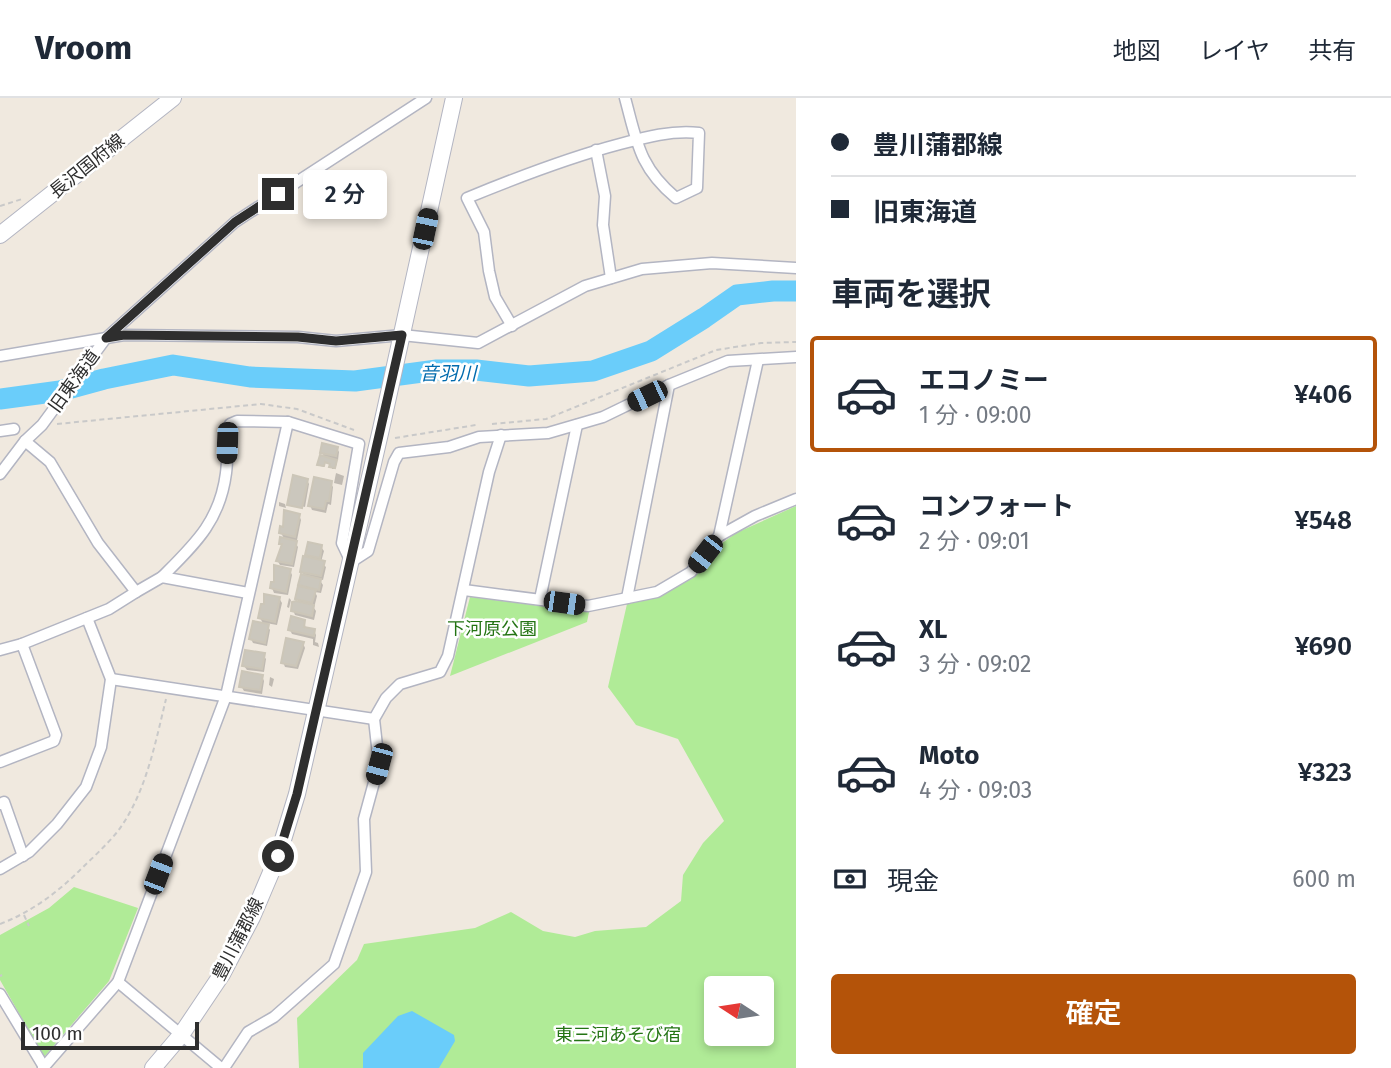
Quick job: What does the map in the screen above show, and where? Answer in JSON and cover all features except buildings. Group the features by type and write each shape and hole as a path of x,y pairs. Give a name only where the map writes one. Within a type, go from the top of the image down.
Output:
{"main road":[{"name":"長沢国府線","path":"0,235 173,98"},
{"name":"豊川蒲郡線","path":"153,1068 181,1035 222,974 252,917 273,868 297,794 381,429 453,98"}],"street":[{"name":"旧東海道","path":"0,474 25,441 42,425 103,342 235,222 426,98"},
{"path":"512,326 495,297 484,232 467,198 527,173 596,150 636,140 650,136 699,132 697,188 676,198 659,183 640,156 636,140 625,98"},
{"path":"596,150 605,195 603,225 611,278"},
{"path":"0,356 103,342 124,335 298,337 336,341 401,338 478,343 585,286 642,269 712,263 796,268"},
{"path":"0,650 22,644 109,609 162,577 201,538 220,503 226,473 230,424 237,421 288,422 359,444 342,543 351,562 368,551 399,453 449,447 479,437 548,433 603,417 668,385 728,361 796,357"},
{"path":"719,536 758,360"},
{"path":"627,598 668,385"},
{"path":"0,994 44,1067 118,982 226,696 288,422"},
{"path":"540,599 577,425"},
{"path":"0,431 14,429"},
{"path":"118,982 222,1068 248,1032 274,1017 334,964 366,872 365,819 379,764 374,719 386,698 400,684 440,672 448,656 489,472 501,435"},
{"path":"25,441 50,462 98,543 136,592"},
{"path":"464,590 588,606 657,592 691,572 719,536 755,516 796,499"},
{"path":"162,577 248,593"},
{"path":"0,869 23,856 57,824 86,787 101,747 111,679 87,618"},
{"path":"0,762 54,741 57,735 22,644"},
{"path":"111,679 374,719"},
{"path":"0,804 4,802 23,856"}],"path":[{"path":"492,424 546,419 716,349 796,342"},
{"path":"42,425 261,404"},
{"path":"0,925 24,915 57,892 117,831 150,764 167,696"},
{"path":"24,915 29,926"}],"green space":[{"name":"東三河あそび宿","path":"796,506 796,1068 299,1068 297,1018 357,960 364,944 475,928 511,912 543,931 575,937 595,931 646,927 681,901 683,875 703,843 724,821 678,739 636,725 608,687 627,604 650,599 693,578 714,549 736,533"},
{"name":"下河原公園","path":"470,597 589,612 587,622 450,676"},
{"path":"74,887 138,908 109,981 44,1057 0,980 0,935 49,908"}],"water":[{"path":"412,1011 454,1035 455,1041 439,1068 363,1068 363,1053 398,1016"}],"waterway":[{"name":"音羽川","path":"0,399 60,391 173,365 250,377 355,381 437,370 476,370 529,376 593,371 651,351 737,295 796,291"}],"route":[{"path":"278,194 235,222 106,338 124,335 298,337 336,341 402,335 297,794 278,856"}]}
